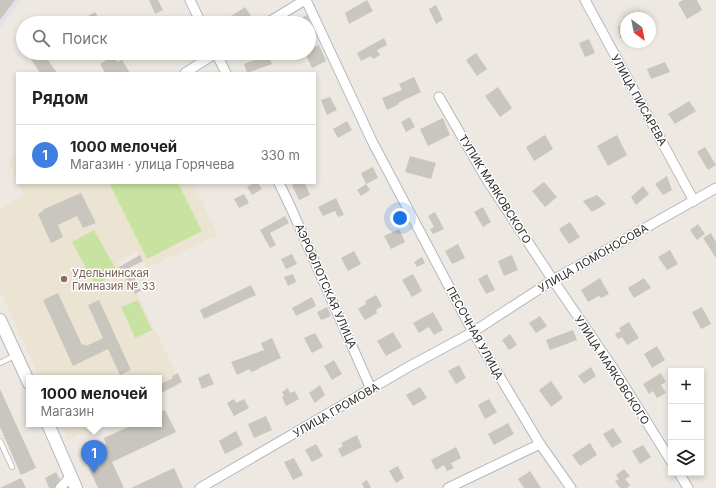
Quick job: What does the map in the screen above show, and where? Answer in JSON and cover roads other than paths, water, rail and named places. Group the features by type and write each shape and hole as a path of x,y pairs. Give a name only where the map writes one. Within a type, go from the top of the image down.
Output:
{"main road":[{"path":"0,320 26,377"},
{"path":"49,427 76,488"}],"street":[{"path":"190,0 198,16"},
{"path":"278,16 306,0"},
{"name":"ПЕСОЧНАЯ УЛИЦА","path":"306,0 314,16"},
{"name":"УЛИЦА ПИСАРЕВА","path":"585,0 694,201"},
{"name":"ПЕСОЧНАЯ УЛИЦА","path":"316,21 372,140 473,332 540,444 571,488"},
{"path":"187,72 205,60"},
{"path":"220,60 226,72"},
{"name":"ТУПИК МАЯКОВСКОГО","path":"439,97 487,180 552,280"},
{"name":"АЭРОФЛОТСКАЯ УЛИЦА","path":"279,184 371,389"},
{"name":"УЛИЦА ЛОМОНОСОВА","path":"473,332 552,280 716,188"},
{"name":"УЛИЦА МАЯКОВСКОГО","path":"552,280 613,368 668,456"},
{"name":"УЛИЦА ГРОМОВА","path":"200,488 473,332"},
{"path":"448,488 540,444"},
{"path":"60,488 71,476"},
{"path":"680,476 688,488"}],"lane":[{"path":"0,363 16,355"},
{"path":"0,441 12,467"}],"place":[{"name":"Удельнинская Гимназия № 33","path":"64,279"},
{"name":"1000 мелочей","path":"94,473"}]}
